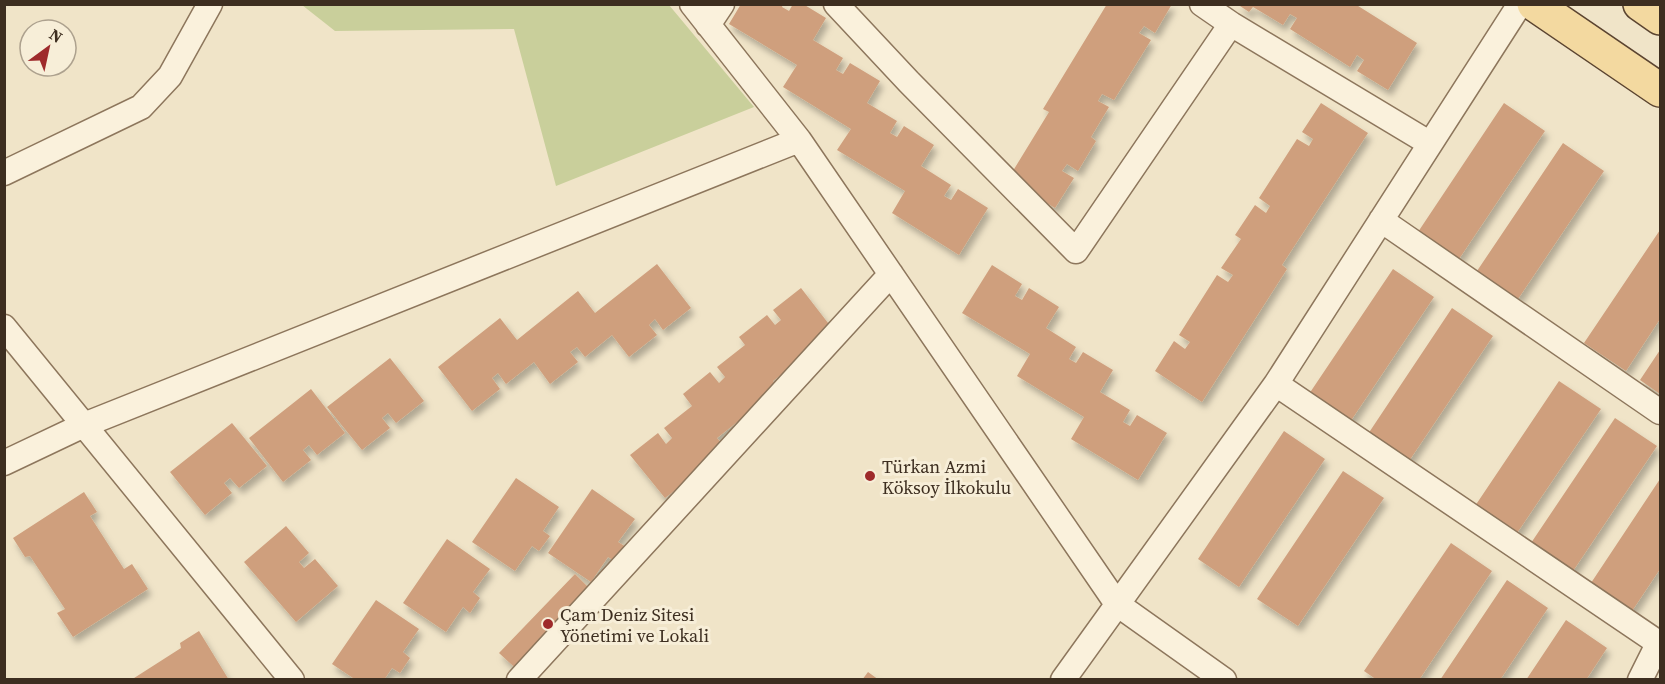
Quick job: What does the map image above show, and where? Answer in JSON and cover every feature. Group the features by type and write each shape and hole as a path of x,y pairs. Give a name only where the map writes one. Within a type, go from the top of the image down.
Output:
{"main road":[{"path":"1534,4 1660,90"},
{"path":"1640,4 1660,18"}],"street":[{"path":"4,173 141,107 170,76 210,4"},
{"path":"692,4 799,140 1117,604 1224,680"},
{"path":"708,25 722,4"},
{"path":"837,4 909,82 1076,251 1231,24"},
{"path":"1202,4 1429,144"},
{"path":"1063,680 1276,384 1520,4"},
{"path":"4,463 84,425 799,140"},
{"path":"1381,220 1660,412"},
{"path":"519,680 891,274"},
{"path":"4,327 292,680"},
{"path":"1276,384 1660,644 1640,680"}],"green space":[{"path":"302,5 669,5 754,107 556,186 514,29 335,31"}],"building":[{"path":"741,4 783,4 782,7 789,11 793,4 803,4 826,18 813,40 843,58 836,70 843,74 850,63 880,81 867,103 897,121 890,133 897,137 904,126 934,145 921,166 951,185 944,196 951,200 958,189 988,208 959,255 892,213 905,191 837,150 851,129 783,87 797,65 729,24"},
{"path":"1107,4 1172,4 1155,33 1144,26 1139,33 1151,40 1114,100 1102,94 1098,101 1109,107 1091,137 1096,141 1078,171 1067,164 1062,171 1074,178 1055,208 1008,179 1049,112 1043,109"},
{"path":"1237,4 1355,4 1417,43 1388,90 1357,71 1364,60 1357,55 1350,67 1290,29 1297,18 1290,14 1283,25 1253,7 1249,12"},
{"path":"1321,103 1368,133 1282,265 1287,269 1202,402 1155,371 1174,341 1185,349 1190,342 1179,335 1217,275 1228,282 1233,275 1221,268 1241,239 1235,235 1255,205 1266,213 1270,206 1259,198 1297,139 1309,146 1313,139 1302,132"},
{"path":"1504,103 1545,131 1459,259 1418,232"},
{"path":"1563,143 1604,171 1518,299 1477,271"},
{"path":"1660,230 1660,319 1626,371 1584,343"},
{"path":"657,264 691,308 663,330 655,319 649,325 657,335 629,357 612,335 585,357 577,347 570,352 578,362 550,384 534,362 506,384 498,373 492,378 500,389 472,411 438,367 500,318 517,340 578,291 595,313"},
{"path":"992,265 1022,284 1015,296 1022,300 1029,288 1059,307 1046,328 1076,347 1069,359 1076,363 1083,352 1113,370 1100,392 1130,410 1123,422 1130,426 1137,415 1167,433 1138,480 1071,439 1084,417 1017,376 1030,354 962,313"},
{"path":"1393,269 1434,297 1348,425 1307,397"},
{"path":"801,288 835,332 773,381 779,389 717,438 727,450 665,498 630,455 658,433 666,444 672,438 664,428 692,406 683,394 710,372 719,383 725,377 717,367 745,345 739,337 767,315 775,325 781,320 773,310"},
{"path":"1452,308 1493,336 1407,464 1366,437"},
{"path":"1660,350 1660,394 1640,380"},
{"path":"390,358 424,401 396,423 388,413 382,418 390,428 362,450 327,407"},
{"path":"1559,381 1601,409 1515,536 1473,509"},
{"path":"311,389 345,433 317,455 309,445 303,450 311,460 283,482 249,438"},
{"path":"1615,418 1657,446 1571,574 1529,546"},
{"path":"232,423 267,466 239,488 230,478 224,483 232,493 205,515 170,472"},
{"path":"1284,431 1325,459 1239,587 1198,559"},
{"path":"1343,471 1384,498 1298,626 1257,599"},
{"path":"516,478 559,507 543,531 550,536 539,551 532,546 515,571 472,542"},
{"path":"1660,479 1660,569 1630,614 1589,586"},
{"path":"592,489 635,519 618,542 626,547 616,562 608,557 591,582 548,553"},
{"path":"84,492 97,512 90,516 124,569 132,564 148,589 73,637 57,613 65,609 30,556 25,557 13,538"},
{"path":"286,526 309,553 299,562 304,568 315,559 338,586 296,622 244,562"},
{"path":"447,539 490,569 473,592 480,598 470,613 463,607 446,632 403,603"},
{"path":"1451,543 1492,571 1419,680 1377,680 1364,671"},
{"name":"Çam Deniz Sitesi Yönetimi ve Lokali","path":"575,574 596,595 523,675 499,653"},
{"path":"1507,580 1548,608 1500,680 1440,680"},
{"path":"376,600 419,629 403,652 410,658 400,673 392,668 384,680 356,680 332,664"},
{"path":"1566,620 1607,648 1586,680 1526,680"},
{"path":"199,631 229,680 131,680 181,648 180,643"},
{"path":"868,672 879,680 862,680"}],"place":[{"name":"Türkan Azmi Köksoy İlkokulu","path":"870,476"},
{"name":"Çam Deniz Sitesi Yönetimi ve Lokali","path":"548,624"}]}
